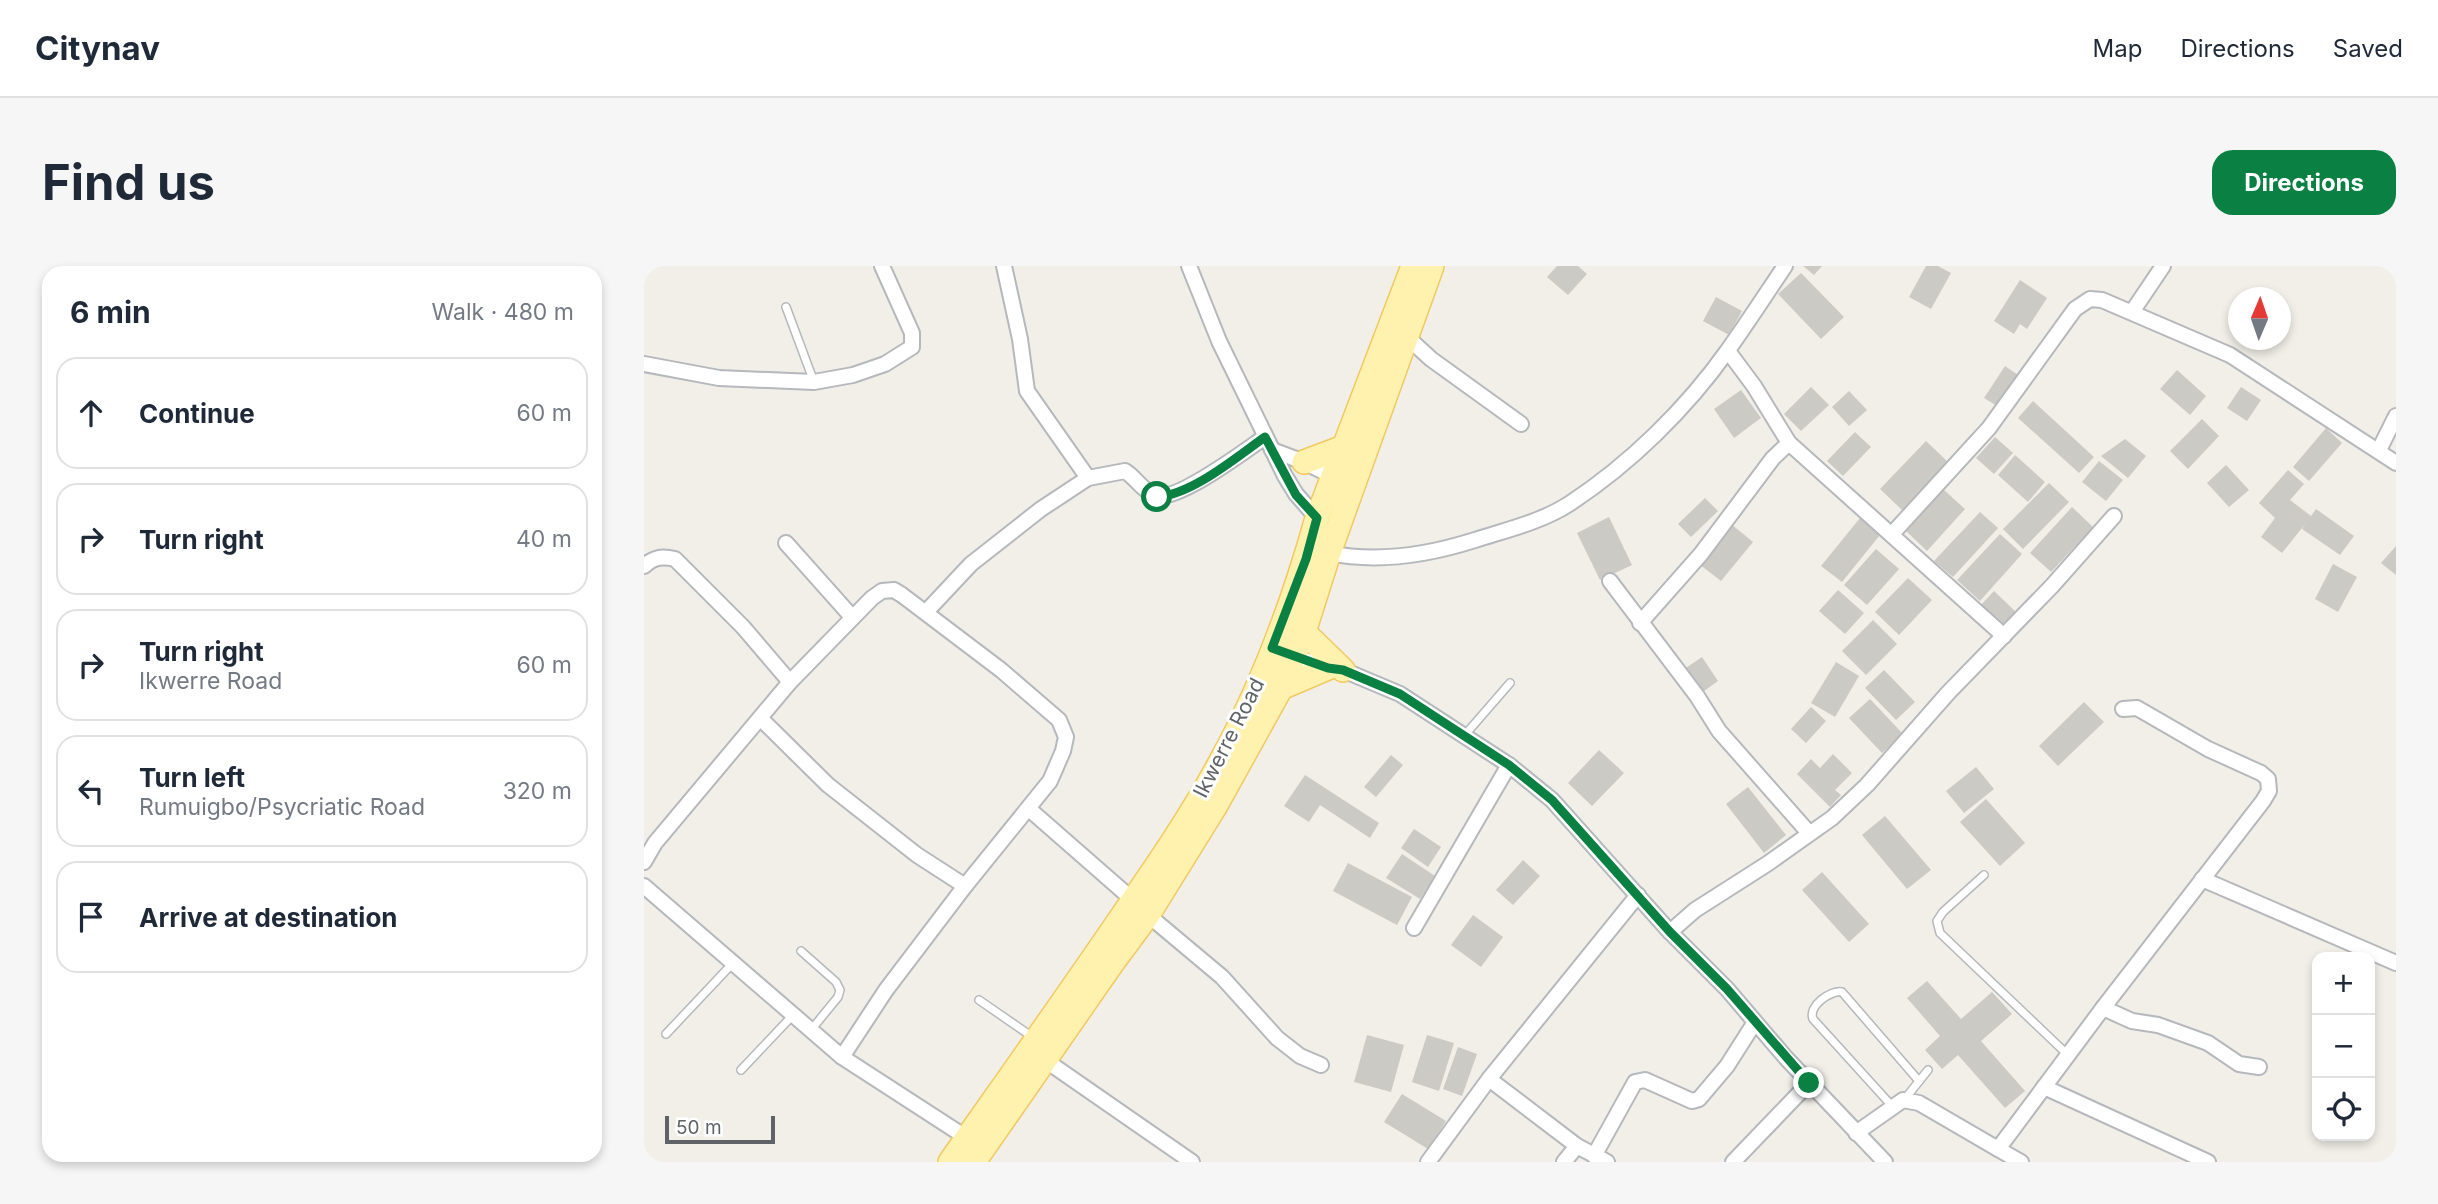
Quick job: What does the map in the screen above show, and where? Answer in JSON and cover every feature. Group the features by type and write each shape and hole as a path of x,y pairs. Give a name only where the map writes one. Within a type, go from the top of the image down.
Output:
{"main road":[{"name":"Ikwerre Road","path":"974,1162 1041,1051 1140,908 1215,807 1281,688 1282,652 1317,518 1413,266"},
{"name":"Ikwerre Road","path":"1140,908 1164,857 1222,759 1247,710 1282,652 1304,632 1329,554 1432,266"},
{"path":"1304,462 1344,447"},
{"path":"1281,688 1335,669 1304,632"},
{"name":"Ikwerre Road","path":"950,1162 1041,1051"}],"street":[{"path":"644,363 719,378 814,383 853,375 885,363 912,347 912,333 882,266"},
{"path":"1004,266 1020,339 1027,391 1088,478"},
{"path":"1189,266 1219,341 1268,444 1296,495 1317,518"},
{"path":"1329,554 1374,558 1444,550 1527,523 1567,505 1616,468 1666,423 1728,351 1785,266"},
{"path":"2132,312 2162,266"},
{"path":"1892,534 1989,428 2075,309 2090,299 2102,300 2230,355 2396,463"},
{"path":"1406,337 1431,359 1521,424"},
{"path":"1728,351 1754,386 1789,443 2004,636"},
{"path":"2379,450 2396,416"},
{"path":"1640,623 1701,554 1773,458 1789,443"},
{"path":"926,612 971,564 1041,509 1088,478 1125,471 1157,497 1165,496 1180,491 1268,444"},
{"path":"1268,444 1334,477"},
{"path":"1670,932 1695,910 1768,864 1832,818 1867,785 1948,693 2052,586 2114,516"},
{"path":"786,544 852,617"},
{"path":"644,566 663,556 675,559 743,627 790,682"},
{"path":"1610,582 1697,696 1719,732 1809,833"},
{"path":"644,862 655,843 790,682 852,617 882,591 894,590 926,612 1002,670 1059,720 1066,737 1051,781 965,886 886,990 842,1057"},
{"path":"1282,652 1400,694 1509,765 1552,800 1670,932 1727,989 1809,1083 1885,1162"},
{"path":"1998,1149 2269,791 2268,779 2260,773 2207,749 2137,708 2123,709"},
{"path":"761,719 828,785 917,855 965,886"},
{"path":"1414,928 1509,765"},
{"path":"1029,809 1222,977 1277,1038 1300,1056 1321,1065"},
{"path":"2202,879 2396,963"},
{"path":"644,887 842,1057 967,1138"},
{"path":"1428,1162 1489,1079 1638,895"},
{"path":"2103,1008 2133,1021 2158,1025 2203,1041 2239,1064 2259,1067"},
{"path":"1489,1079 1577,1146 1600,1159 1635,1082 1645,1080 1692,1101 1699,1100 1727,1066 1755,1022"},
{"path":"1041,1051 1192,1162"},
{"path":"1733,1162 1809,1083"},
{"path":"2044,1087 2208,1162"},
{"path":"1856,1133 1897,1103 1919,1102 2021,1162"},
{"path":"1564,1162 1577,1146"}],"lane":[{"path":"786,307 814,383"},
{"path":"1464,736 1510,683"},
{"path":"1984,875 1943,912 1937,921 1940,933 2068,1055"},
{"path":"802,951 836,982 840,990 838,998 811,1030"},
{"path":"666,1034 733,963"},
{"path":"1919,1081 1842,992 1832,993 1812,1009 1810,1013 1813,1019 1897,1103 1919,1081 1928,1070"},
{"path":"979,1000 1041,1051"},
{"path":"741,1070 793,1015"}],"building":[{"path":"1557,266 1578,266 1587,274 1568,295 1547,277"},
{"path":"1803,266 1822,266 1814,275"},
{"path":"1926,266 1938,266 1951,273 1931,309 1909,297"},
{"path":"1801,273 1844,317 1821,339 1778,294"},
{"path":"2020,280 2047,298 2027,329 2020,324 2014,334 1994,321"},
{"path":"1716,297 1742,311 1729,335 1703,321"},
{"path":"2005,366 2018,375 1997,406 1984,398"},
{"path":"2177,370 2206,396 2190,415 2160,389"},
{"path":"1811,387 1829,405 1801,431 1784,414"},
{"path":"2241,387 2261,400 2247,421 2227,408"},
{"path":"1741,390 1761,418 1734,438 1714,409"},
{"path":"1849,391 1867,410 1849,426 1832,407"},
{"path":"2033,401 2094,457 2079,473 2018,418"},
{"path":"2202,419 2219,436 2188,469 2170,451"},
{"path":"2326,428 2342,443 2309,481 2293,467"},
{"path":"1855,432 1871,447 1843,476 1827,461"},
{"path":"1995,437 2013,453 1994,474 1976,458"},
{"path":"2125,439 2146,456 2128,478 2101,456"},
{"path":"1926,441 1948,462 1902,510 1880,489"},
{"path":"2015,455 2045,482 2028,502 1998,475"},
{"path":"2099,461 2123,480 2106,501 2082,482"},
{"path":"2226,465 2249,490 2229,507 2207,483"},
{"path":"2288,470 2304,484 2290,500 2311,516 2316,509 2354,536 2340,555 2302,529 2306,523 2282,553 2261,537 2275,518 2259,503"},
{"path":"2049,483 2069,502 2023,549 2003,529"},
{"path":"1944,490 1965,509 1927,551 1906,531"},
{"path":"1705,498 1718,511 1691,537 1678,524"},
{"path":"2072,507 2093,527 2051,572 2030,553"},
{"path":"1980,512 1998,528 1953,577 1934,561"},
{"path":"1609,517 1632,565 1600,580 1577,533"},
{"path":"1860,518 1880,535 1842,582 1821,566"},
{"path":"1731,524 1753,542 1721,581 1699,564"},
{"path":"2000,534 2022,554 1980,601 1957,580"},
{"path":"2396,546 2396,575 2381,563"},
{"path":"1876,549 1899,569 1867,605 1844,585"},
{"path":"2333,564 2357,577 2338,612 2315,599"},
{"path":"1908,578 1932,600 1899,635 1875,612"},
{"path":"1838,590 1864,613 1845,634 1819,611"},
{"path":"1994,591 2017,613 2004,627 1981,605"},
{"path":"1873,620 1897,644 1866,675 1842,651"},
{"path":"1702,657 1718,681 1697,696 1680,672"},
{"path":"1836,662 1859,676 1835,717 1811,703"},
{"path":"1884,670 1915,702 1896,720 1865,688"},
{"path":"1870,699 1903,734 1882,753 1849,718"},
{"path":"2084,702 2104,722 2058,766 2039,746"},
{"path":"1811,707 1826,721 1806,743 1791,729"},
{"path":"1599,750 1624,773 1592,806 1568,783"},
{"path":"1833,754 1852,773 1835,790 1841,795 1830,807 1797,774 1811,759 1820,768"},
{"path":"1391,755 1403,765 1376,797 1364,787"},
{"path":"1976,767 1994,789 1964,813 1946,791"},
{"path":"1305,775 1379,823 1370,838 1320,805 1309,822 1284,806"},
{"path":"1748,787 1786,835 1764,853 1726,804"},
{"path":"1986,799 2025,843 2000,866 1960,822"},
{"path":"1885,816 1931,870 1907,889 1862,835"},
{"path":"1414,829 1441,847 1428,867 1401,848"},
{"path":"1402,854 1435,876 1420,899 1386,878"},
{"path":"1523,860 1540,876 1513,905 1496,890"},
{"path":"1348,863 1412,897 1397,925 1333,891"},
{"path":"1822,872 1869,924 1849,942 1802,890"},
{"path":"1473,915 1503,937 1481,967 1451,945"},
{"path":"1927,981 1961,1019 1992,992 2012,1014 1981,1041 2025,1091 2005,1108 1958,1055 1942,1069 1925,1050 1940,1036 1907,998"},
{"path":"1367,1035 1404,1045 1391,1092 1354,1082"},
{"path":"1427,1035 1454,1043 1439,1091 1412,1082"},
{"path":"1458,1047 1477,1054 1462,1096 1443,1089"},
{"path":"1402,1094 1446,1121 1428,1149 1384,1122"}],"route":[{"path":"1157,497 1180,491 1213,473 1265,437 1296,495 1317,518 1306,559 1272,648 1328,668 1343,670 1400,694 1509,765 1552,800 1670,932 1727,989 1809,1083"}]}
